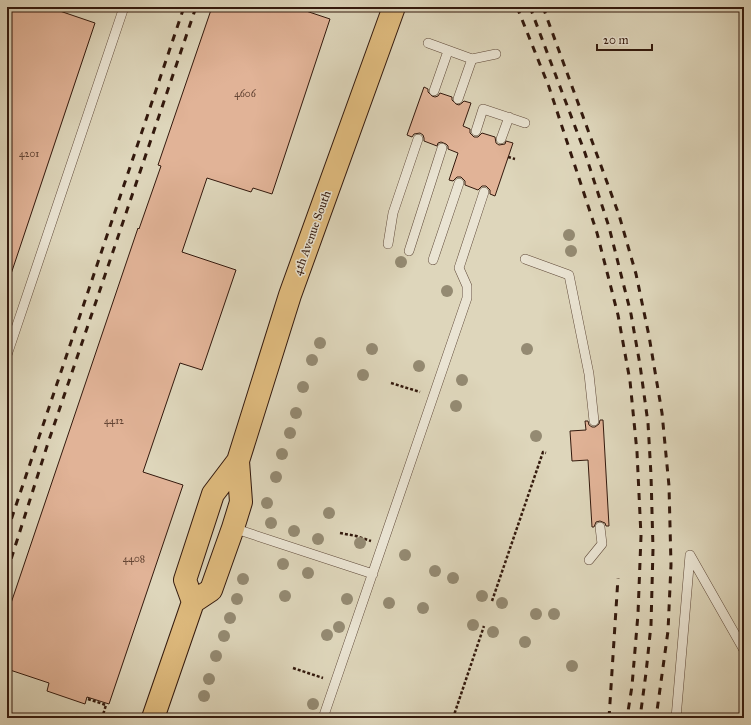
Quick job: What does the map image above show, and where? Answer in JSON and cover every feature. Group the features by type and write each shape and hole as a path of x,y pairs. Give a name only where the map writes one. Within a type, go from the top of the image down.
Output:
{"main road":[{"name":"4th Avenue South","path":"238,461 241,502 233,528 211,590 193,602 185,580 213,494 238,461 290,295 394,7"},
{"path":"153,718 193,602"}],"lane":[{"path":"7,355 124,7"},
{"path":"428,43 472,59 496,54"},
{"path":"434,90 448,51"},
{"path":"458,99 472,59"},
{"path":"476,131 483,109 525,123"},
{"path":"501,139 508,117"},
{"path":"388,244 393,214 418,139"},
{"path":"409,251 442,148"},
{"path":"433,260 458,183"},
{"path":"323,718 467,298 467,286 459,268 484,192"},
{"path":"525,259 569,275 590,374 594,421"},
{"path":"589,560 602,544 600,527"},
{"path":"233,528 373,574"},
{"path":"676,718 690,555 744,650"}],"path":[{"path":"508,157 515,159"},
{"path":"391,383 420,392"},
{"path":"492,602 543,452 546,453"},
{"path":"340,533 371,541"},
{"path":"453,718 484,626"},
{"path":"294,668 320,677"},
{"path":"88,699 106,705 102,718"}],"building":[{"path":"7,7 48,7 95,23 10,277 7,277"},
{"path":"212,7 294,7 330,19 272,194 253,188 251,192 207,178 182,252 236,270 202,370 180,363 143,472 183,485 109,704 87,697 85,704 47,691 49,683 7,669 7,615 138,228 139,229 161,166 158,165"},
{"path":"424,87 428,89 428,92 432,96 438,96 440,93 452,97 452,100 459,105 464,101 471,103 463,126 470,129 470,133 474,137 478,137 482,133 495,137 496,143 499,145 505,144 506,141 513,143 495,196 490,194 490,190 486,186 482,186 478,190 465,185 465,181 461,177 457,177 453,181 449,180 458,153 448,149 446,144 441,142 438,143 437,146 424,141 423,135 420,133 414,134 412,137 407,135"},
{"path":"600,420 603,420 609,526 606,526 605,523 600,521 596,522 594,527 592,527 588,460 572,461 570,431 586,430 585,421 588,421 589,425 592,427 595,427 599,424"}],"railway":[{"path":"7,532 184,7"},
{"path":"7,572 48,443 196,7"},
{"path":"517,7 549,87 597,233 618,315 630,381 637,452 641,536 638,614 632,686 627,718"},
{"path":"530,7 585,153 609,227 631,314 640,365 648,423 653,549 651,625 640,718"},
{"path":"543,7 619,215 636,274 649,336 662,413 669,486 671,565 668,631 656,718"},
{"path":"609,718 618,578"}]}
